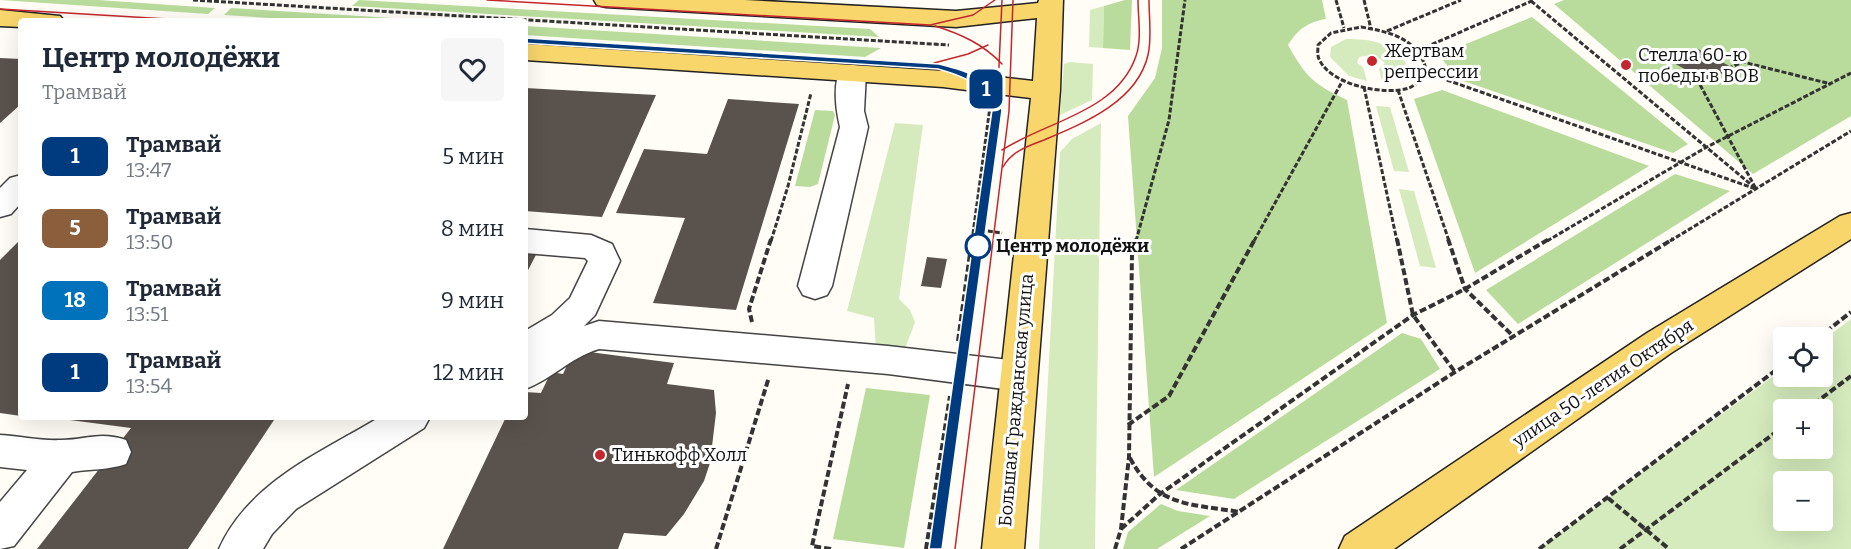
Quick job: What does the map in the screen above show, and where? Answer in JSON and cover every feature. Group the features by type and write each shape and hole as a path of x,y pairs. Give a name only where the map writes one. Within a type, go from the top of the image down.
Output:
{"main road":[{"path":"606,0 963,19 1052,5"},
{"name":"Большая Гражданская улица","path":"1003,549 1052,5"},
{"path":"0,18 18,19"},
{"path":"528,52 943,79 999,87 1046,90"},
{"name":"улица 50-летия Октября","path":"1360,549 1659,343 1851,224"}],"lane":[{"path":"815,286 854,127 850,111 852,73"},
{"path":"528,241 591,247 601,252 604,261 579,311 564,324 528,346"},
{"path":"528,372 569,344 599,335 1019,376"},
{"path":"240,549 258,521 282,497 406,420"},
{"path":"0,451 61,458 93,452 112,452"},
{"path":"0,533 61,458"}],"path":[{"path":"192,0 495,18"},
{"path":"1115,549 1121,529 1130,457 1128,425 1132,254 1169,120 1185,0"},
{"path":"1336,0 1344,28"},
{"path":"1364,0 1371,29"},
{"path":"1386,32 1461,0"},
{"path":"1419,50 1532,1 1756,189"},
{"path":"528,20 949,45"},
{"path":"1344,28 1371,29 1403,39 1419,50 1426,61 1427,74 1420,82 1398,90 1386,91 1364,87 1342,80 1328,70 1319,59 1318,45 1324,36 1344,28"},
{"path":"1756,189 1698,81 1743,62 1831,84"},
{"path":"1121,529 1160,494 1413,315 1465,289 1705,148 1851,73"},
{"path":"1427,74 1756,189"},
{"path":"1128,425 1169,396 1342,80"},
{"path":"1364,87 1413,315 1455,372"},
{"path":"1398,90 1465,289 1514,337"},
{"path":"716,549 772,369 759,349 749,309 788,186 812,93 800,92"},
{"path":"926,549 990,107 981,101"},
{"path":"1181,549 1455,372 1851,131"},
{"path":"974,229 1002,232 1001,239"},
{"path":"1832,327 1851,312"},
{"path":"1539,549 1773,372"},
{"path":"831,549 812,546 849,376"},
{"path":"1821,399 1851,376"},
{"path":"1620,549 1773,434"},
{"path":"1130,457 1142,480 1160,494 1240,512"},
{"path":"1608,498 1670,549"}],"green space":[{"path":"0,0 98,0 215,8 208,14"},
{"path":"359,0 870,29 879,37 352,6"},
{"path":"1132,0 1130,50 1103,48 1104,6"},
{"path":"1162,0 1322,0 1326,19 1304,27 1288,45 1300,65 1318,84 1347,100 1387,323 1154,477 1128,116 1155,78 1162,48"},
{"path":"1564,0 1851,0 1851,116 1753,174 1554,4"},
{"path":"1104,6 1103,48 1089,47 1090,10"},
{"path":"231,8 393,18 271,18 224,15"},
{"path":"1532,17 1688,144 1673,153 1449,76 1449,68 1439,55"},
{"path":"528,26 881,48 865,57 528,35"},
{"path":"1346,39 1372,41 1387,46 1406,63 1403,71 1395,78 1382,82 1379,69 1385,63 1376,57 1366,56 1359,57 1357,63 1363,67 1367,81 1349,76 1330,57 1331,47"},
{"path":"1070,62 1093,64 1092,100 1060,115 1064,64"},
{"path":"1442,90 1649,166 1475,273 1414,99"},
{"path":"1376,106 1390,107 1409,172 1394,171"},
{"path":"815,110 833,111 835,115 818,184 810,187 795,186"},
{"path":"895,123 923,125 899,299 910,310 915,322 903,354 876,352 874,318 847,311"},
{"path":"1101,123 1095,549 1039,549 1060,152 1072,139"},
{"path":"1675,174 1730,191 1518,324 1486,290"},
{"path":"1399,189 1414,191 1436,268 1420,266"},
{"path":"1851,319 1851,549 1539,549 1773,376 1773,387 1833,387 1833,332"},
{"path":"1402,333 1421,339 1440,369 1234,499 1176,490"},
{"path":"866,388 930,395 904,548 833,539"},
{"path":"1161,504 1178,511 1210,516 1157,549 1123,549 1128,532"}],"building":[{"path":"1698,49 1733,68 1706,81 1672,62"},
{"path":"0,58 18,59 18,107 0,123"},
{"path":"528,88 656,95 602,217 528,211"},
{"path":"728,99 799,104 736,310 653,303 685,218 616,213 644,149 707,154"},
{"path":"18,242 18,416 0,413 0,260"},
{"path":"528,250 538,251 528,270"},
{"path":"927,257 947,259 941,288 921,286"},
{"name":"Тинькофф Холл","path":"574,350 674,363 667,384 714,390 716,413 710,463 704,481 684,514 666,536 624,533 618,549 443,549 505,420 528,420 528,392 541,393 551,372 563,374"},
{"path":"70,420 274,420 188,549 37,549 131,428"}],"tram line":[{"path":"487,0 930,25 973,15 995,0"},
{"path":"999,62 1002,0"},
{"path":"1004,149 1009,111 1013,0"},
{"path":"1004,149 1097,103 1127,75 1138,49 1138,0"},
{"path":"1003,167 1021,150 1076,126 1107,109 1133,86 1148,55 1149,0"},
{"path":"0,9 151,18"},
{"path":"935,26 954,32 982,48"},
{"path":"528,41 939,66 980,84 992,98 996,107"},
{"name":"1","path":"528,41 939,66 963,73 982,84 990,93 997,110 937,549"},
{"path":"982,48 988,45"},
{"path":"934,63 982,48"},
{"path":"982,48 999,62"},
{"path":"937,549 997,110 999,62"},
{"path":"955,549 1004,149"}],"place":[{"name":"Жертвам репрессии","path":"1372,61"},
{"name":"Стелла 60-ю победы в ВОВ","path":"1626,65"},
{"name":"Центр молодёжи","path":"978,246"},
{"name":"Тинькофф Холл","path":"600,455"}]}
